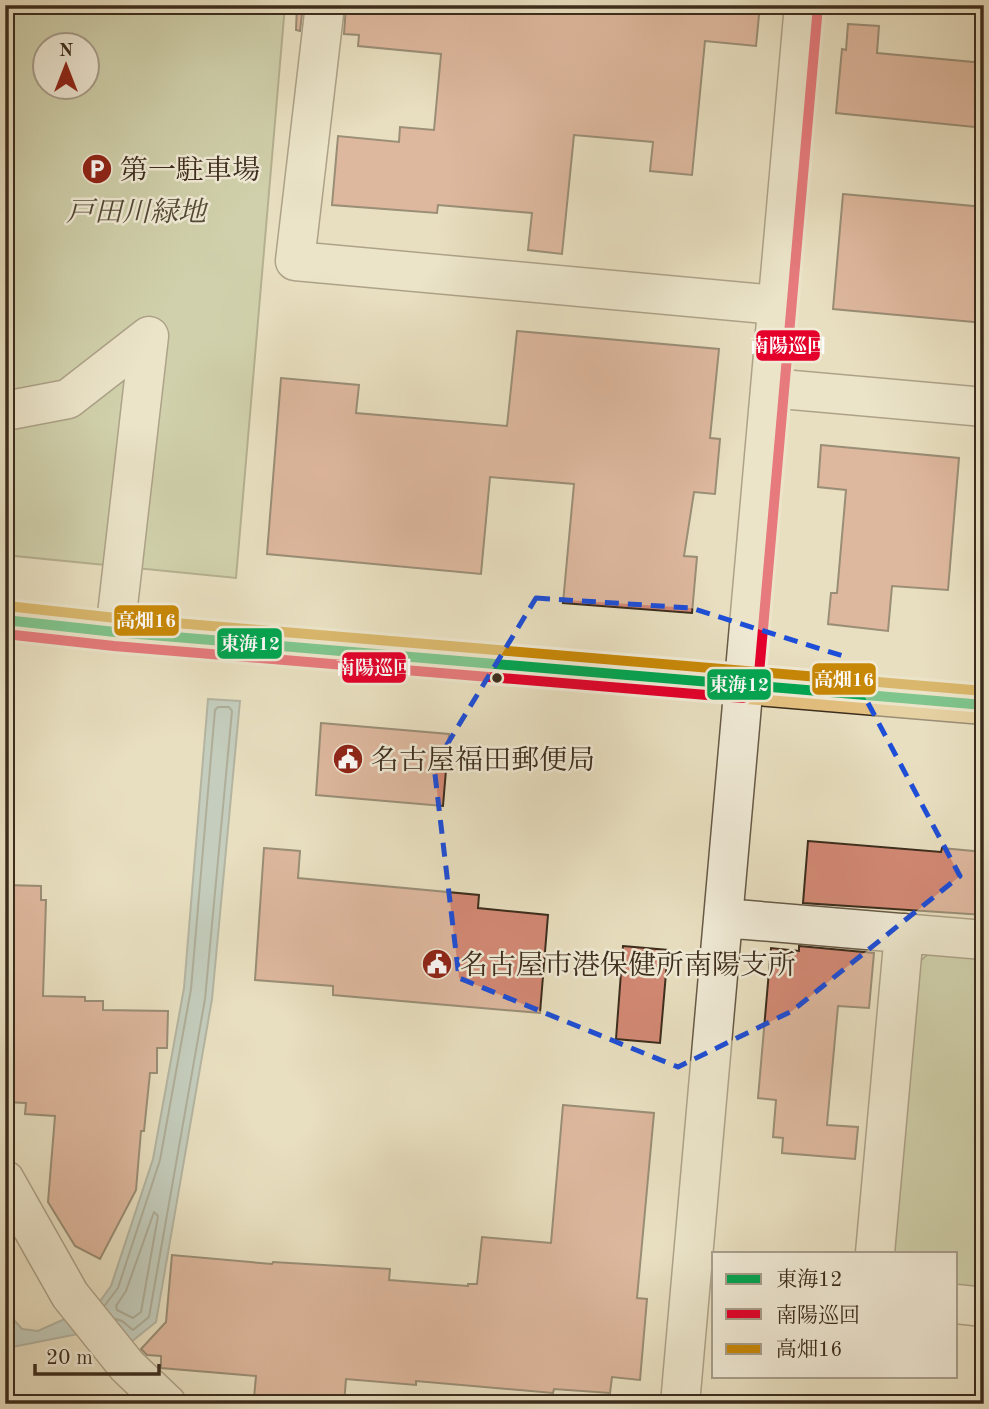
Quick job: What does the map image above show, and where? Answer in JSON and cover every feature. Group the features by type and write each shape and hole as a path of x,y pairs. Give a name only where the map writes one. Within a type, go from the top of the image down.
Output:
{"main road":[{"path":"5,620 115,632 984,705"}],"street":[{"path":"325,5 295,261 777,305"},
{"path":"680,1404 702,1283 724,918 804,5"},
{"path":"5,411 68,399 149,336 115,632"},
{"path":"770,388 984,407"},
{"path":"724,918 984,940"},
{"path":"875,1252 904,933"},
{"path":"5,1180 69,1295 127,1366 167,1404"},
{"path":"958,1304 984,1307"}],"highlighted area":[{"path":"536,598 691,608 843,656 960,876 792,1011 678,1067 459,978 434,766"}],"green space":[{"name":"戸田川緑地","path":"5,5 285,5 236,578 5,555"},
{"path":"929,953 984,958 984,1289 958,1286 958,1252 890,1252 914,967"}],"water":[{"path":"208,699 240,701 212,999 156,1322 131,1342 118,1326 12,1347 11,1366 5,1372 5,1280 14,1302 13,1319 22,1329 38,1331 98,1304 111,1286 153,1159 184,988"}],"building":[{"path":"297,5 303,5 300,31 296,30"},
{"path":"346,5 760,5 756,46 705,41 692,175 650,171 653,142 574,135 562,254 528,250 532,213 438,205 437,213 332,205 338,136 399,142 400,127 434,130 441,54 358,46 359,35 344,34"},
{"path":"848,24 879,26 877,53 984,63 984,128 836,113 842,49 846,50"},
{"path":"843,194 984,207 984,323 833,309"},
{"path":"517,331 719,349 710,438 720,439 715,494 694,492 684,556 697,557 692,613 563,603 574,484 490,477 481,574 267,554 281,378 359,385 356,413 507,426"},
{"path":"821,445 959,458 948,590 892,586 888,631 828,624 831,593 837,593 846,490 818,487"},
{"path":"321,723 449,734 443,806 316,795"},
{"path":"808,841 941,852 942,848 984,852 984,915 803,903"},
{"path":"264,848 300,851 298,878 479,895 478,908 548,915 540,1013 333,995 333,986 255,980"},
{"path":"5,885 41,886 41,900 46,900 43,996 85,997 85,1001 103,1001 103,1010 168,1011 167,1048 157,1048 157,1073 150,1073 136,1190 100,1259 75,1246 48,1202 55,1116 25,1114 26,1103 5,1102"},
{"path":"623,946 668,950 660,1043 616,1039"},
{"path":"799,946 874,953 869,1008 838,1006 827,1125 858,1127 855,1159 782,1153 783,1138 773,1137 776,1100 758,1098 771,948 799,951"},
{"path":"563,1105 654,1113 637,1298 647,1299 640,1380 612,1377 610,1393 554,1389 553,1393 416,1381 416,1385 346,1379 344,1404 327,1404 254,1398 256,1376 161,1368 161,1356 147,1355 141,1349 166,1322 172,1255 272,1264 390,1269 389,1280 468,1286 477,1284 482,1237 551,1243"}],"transit line":[{"name":"南陽巡回","path":"758,685 818,6"},
{"name":"高畑16","path":"7,606 116,618 984,691"},
{"name":"東海12","path":"5,620 115,632 984,705"},
{"name":"南陽巡回","path":"5,634 114,646 743,698"}],"place":[{"name":"第一駐車場","path":"97,169"},
{"name":"名古屋福田郵便局","path":"348,759"},
{"name":"名古屋市港保健所南陽支所","path":"437,964"}]}
